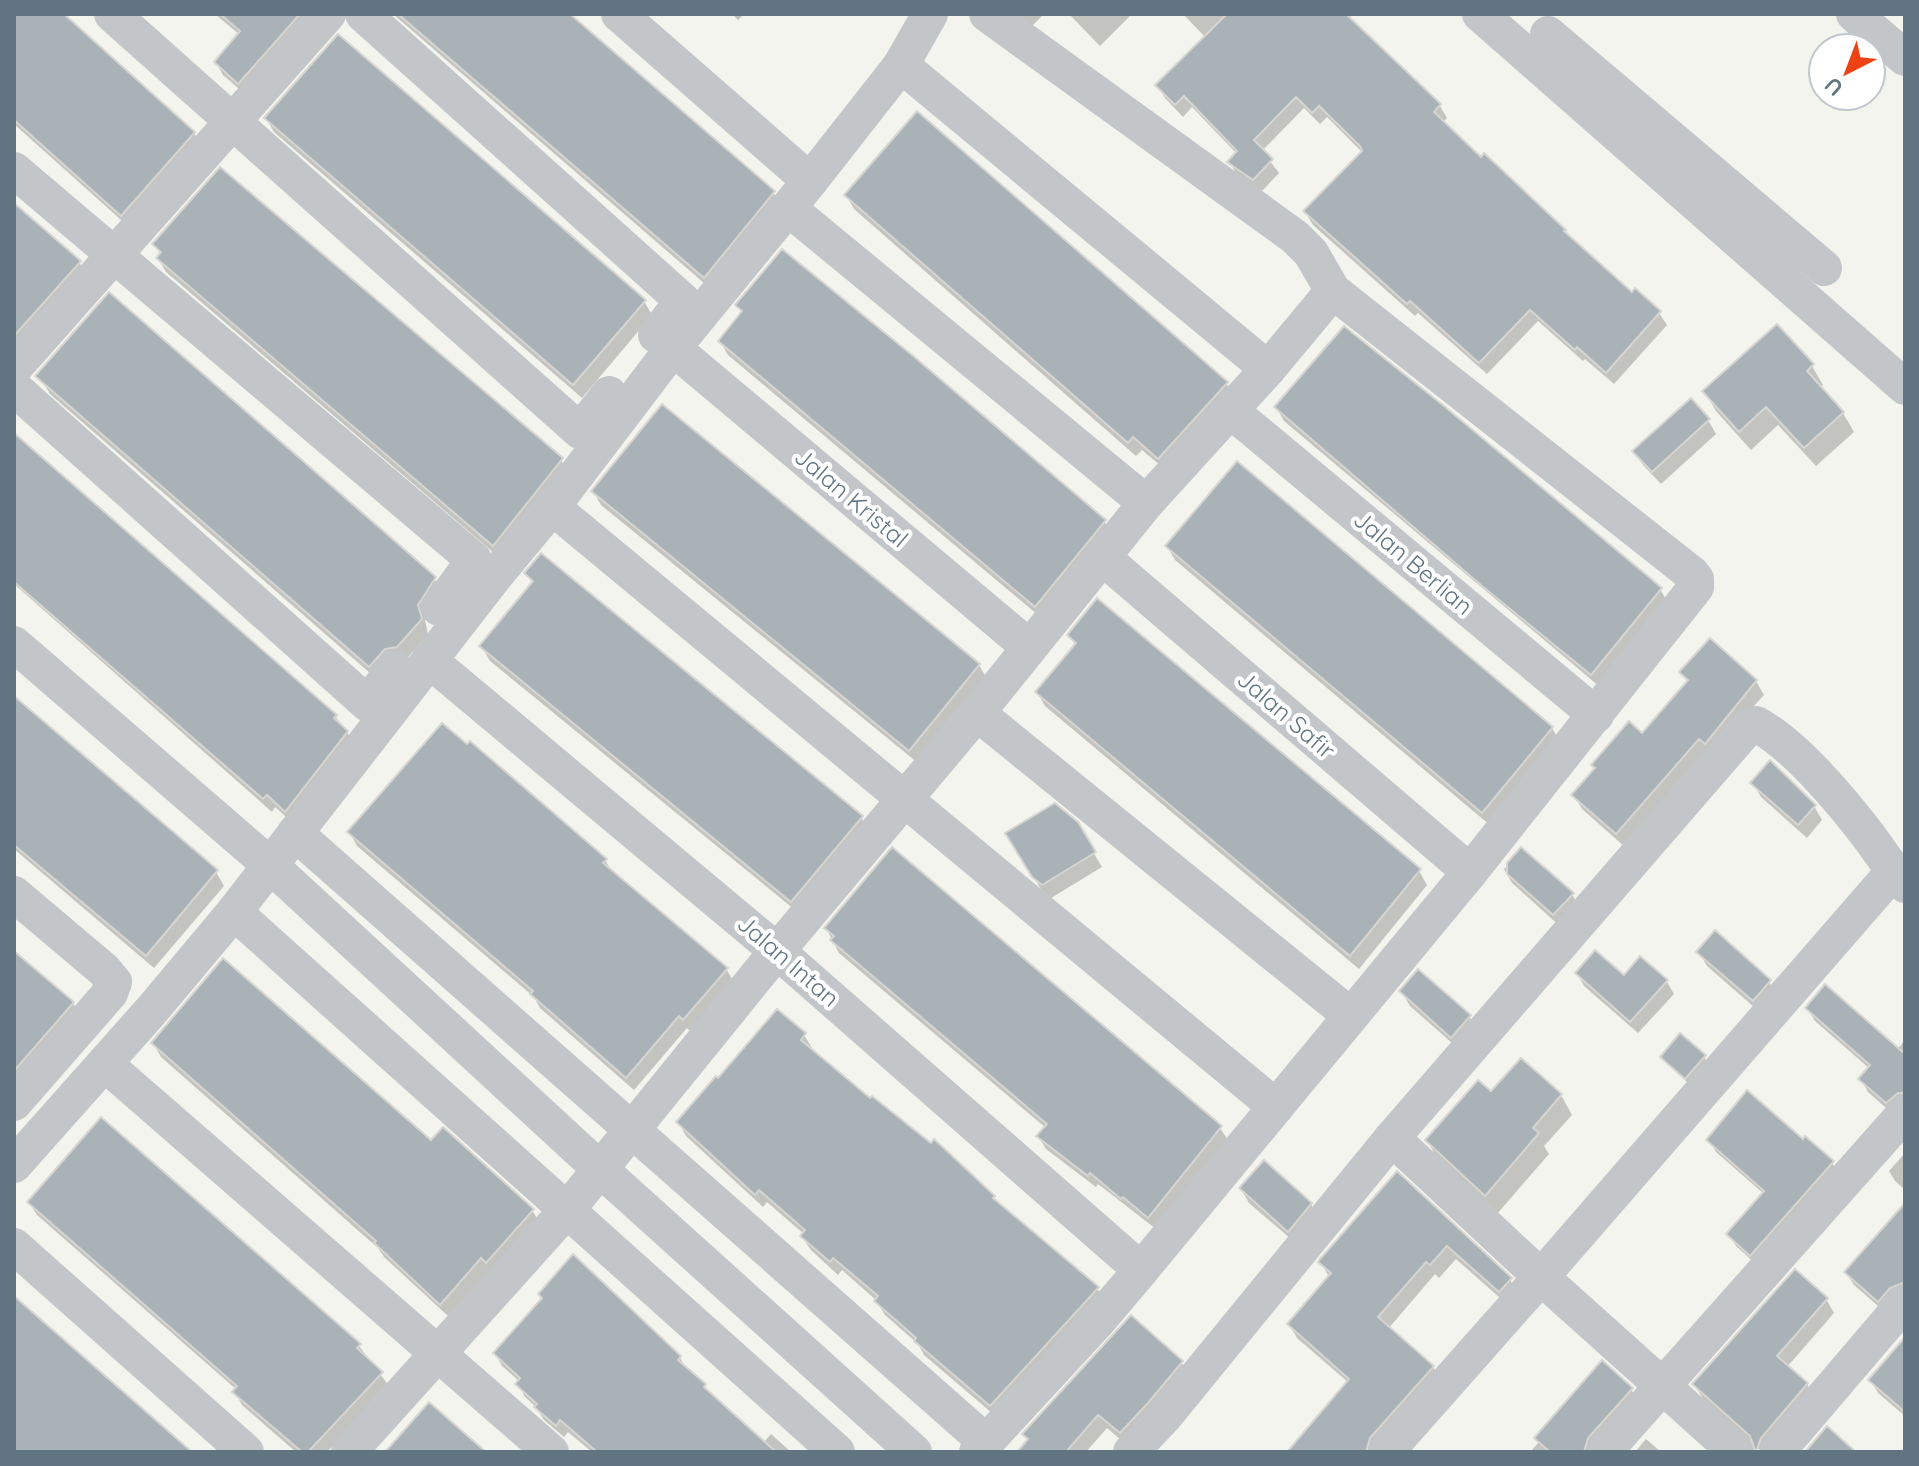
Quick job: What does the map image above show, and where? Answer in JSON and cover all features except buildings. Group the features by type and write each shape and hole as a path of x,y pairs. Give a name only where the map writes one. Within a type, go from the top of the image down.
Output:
{"street":[{"path":"112,14 580,431 683,301 363,14"},
{"path":"14,368 328,14"},
{"path":"619,14 799,195 1146,503"},
{"path":"14,1165 105,1064 271,866 673,348 901,65 930,14"},
{"path":"295,833 982,1447 1141,1270 1470,872 1696,587 1696,579 1333,291 1311,253 1295,237 987,14"},
{"path":"1480,14 1545,36 1824,268"},
{"path":"1854,14 1905,58"},
{"path":"1545,36 1905,387"},
{"path":"901,65 1268,369"},
{"path":"14,170 474,560 368,704 14,388"},
{"path":"349,1452 601,1170 1146,503 1231,411 1333,291"},
{"name":"Jalan Kristal","path":"673,348 1029,647"},
{"name":"Jalan Berlian","path":"1231,411 1596,715"},
{"path":"552,507 1276,1107"},
{"name":"Jalan Safir","path":"1102,557 1470,872"},
{"path":"14,644 271,866 601,1170 914,1452"},
{"name":"Jalan Intan","path":"429,660 777,951 1141,1270"},
{"path":"977,713 1351,1016"},
{"path":"1131,1452 1164,1417 1392,1138 1749,726 1756,724 1764,728 1791,750 1868,835 1899,878 1386,1452"},
{"path":"14,894 104,970 114,982 110,993 14,1103"},
{"path":"234,912 837,1452"},
{"path":"105,1064 551,1452"},
{"path":"1604,1452 1905,1113"},
{"path":"1392,1138 1736,1452"},
{"path":"14,1246 246,1452"},
{"path":"1777,1452 1905,1302"}]}
